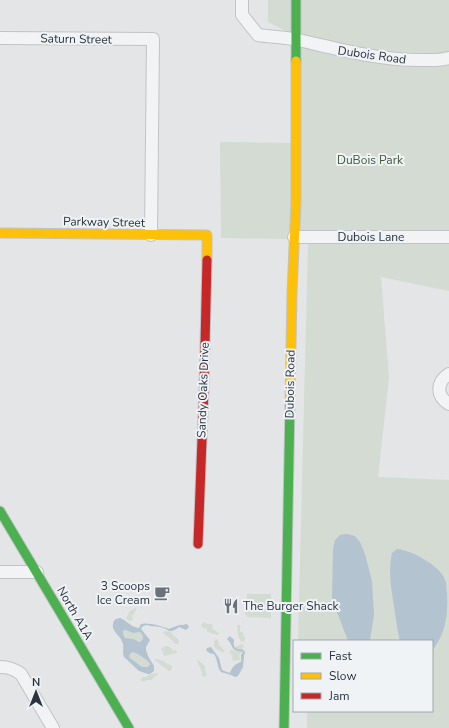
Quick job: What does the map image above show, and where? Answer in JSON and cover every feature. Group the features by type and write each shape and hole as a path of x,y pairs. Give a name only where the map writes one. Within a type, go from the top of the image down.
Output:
{"street":[{"path":"242,0 242,15 258,35 297,40"},
{"name":"Dubois Road","path":"284,728 294,237 296,203 296,0"},
{"name":"Saturn Street","path":"0,38 153,39 151,235"},
{"name":"Dubois Road","path":"297,40 366,56 390,59 439,60 449,58"},
{"name":"Parkway Street","path":"0,233 207,235"},
{"name":"Sandy Oaks Drive","path":"198,544 204,387 207,235"},
{"name":"Dubois Lane","path":"294,237 449,237"},
{"path":"449,374 442,379 439,387 441,396 444,401 449,404"},
{"name":"North A1A","path":"0,512 129,728"},
{"path":"0,572 37,572"},
{"path":"0,667 7,667 21,674 53,728"}],"green space":[{"name":"DuBois Park","path":"268,0 449,0 449,241 221,238 220,142 293,143 292,34 268,22"},
{"path":"308,244 449,244 449,291 381,277 389,377 378,477 449,480 449,728 307,728 307,712 433,712 433,640 298,640"},
{"path":"247,594 271,594 271,618 247,617 247,615 245,615 245,612 247,612"},
{"path":"135,608 137,609 132,616 133,620 129,621 126,618 129,612"},
{"path":"205,622 207,624 212,624 212,629 219,633 218,635 207,631 207,627 205,629 203,628 201,625"},
{"path":"237,625 240,625 240,631 243,633 245,638 243,642 239,637"},
{"path":"125,630 135,633 140,632 143,636 142,640 137,642 133,639 125,638 123,636 123,632"},
{"path":"164,631 171,632 178,639 179,643 175,644 163,633"},
{"path":"216,639 225,651 223,653 215,648 214,641"},
{"path":"242,644 244,646 242,649 238,649 236,651 242,652 239,655 240,660 233,661 229,652 232,649 235,651 237,649 235,647"},
{"path":"167,646 173,651 176,650 177,653 164,656 161,649"},
{"path":"133,652 140,655 150,664 148,667 142,667 130,658 129,656"},
{"path":"154,659 161,660 171,665 171,671 168,671"},
{"path":"198,660 205,666 207,675 204,677 202,676 202,672 197,661"},
{"path":"157,673 158,675 152,680 147,680 144,682 141,681 143,677"}],"water":[{"path":"347,534 355,536 360,542 365,554 372,581 374,615 370,640 348,640 332,601 333,549 335,540 340,535"},
{"path":"397,549 403,550 425,560 438,569 446,582 447,601 445,624 437,644 433,650 433,640 400,640 390,573 392,553"},
{"path":"120,618 139,628 141,624 155,625 169,629 186,624 189,627 186,630 179,627 173,631 169,631 160,627 147,625 143,626 141,629 150,640 146,650 154,666 154,671 148,674 139,671 124,657 123,644 113,629 113,622","holes":["125,630 133,633 140,632 143,636 142,640 139,642 133,639 125,638 123,634 123,631","133,652 140,655 147,661 150,664 148,667 142,667 130,658 129,656"]},
{"path":"230,636 234,640 235,648 242,649 245,652 243,667 238,676 235,677 221,672 214,654 209,653 206,650 207,648 211,647 219,658 222,670 230,673 234,666 241,662 241,655 243,652 233,648 227,639"}],"traffic: fast":[{"path":"296,0 296,61"},
{"path":"284,728 290,402"},
{"path":"0,511 129,728"}],"traffic: slow":[{"path":"290,402 292,293 296,203 296,61"},
{"path":"0,233 207,235 207,260"}],"traffic: jam":[{"path":"198,544 207,260"}],"place":[{"name":"3 Scoops Ice Cream","path":"162,593"},
{"name":"The Burger Shack","path":"231,606"}]}
